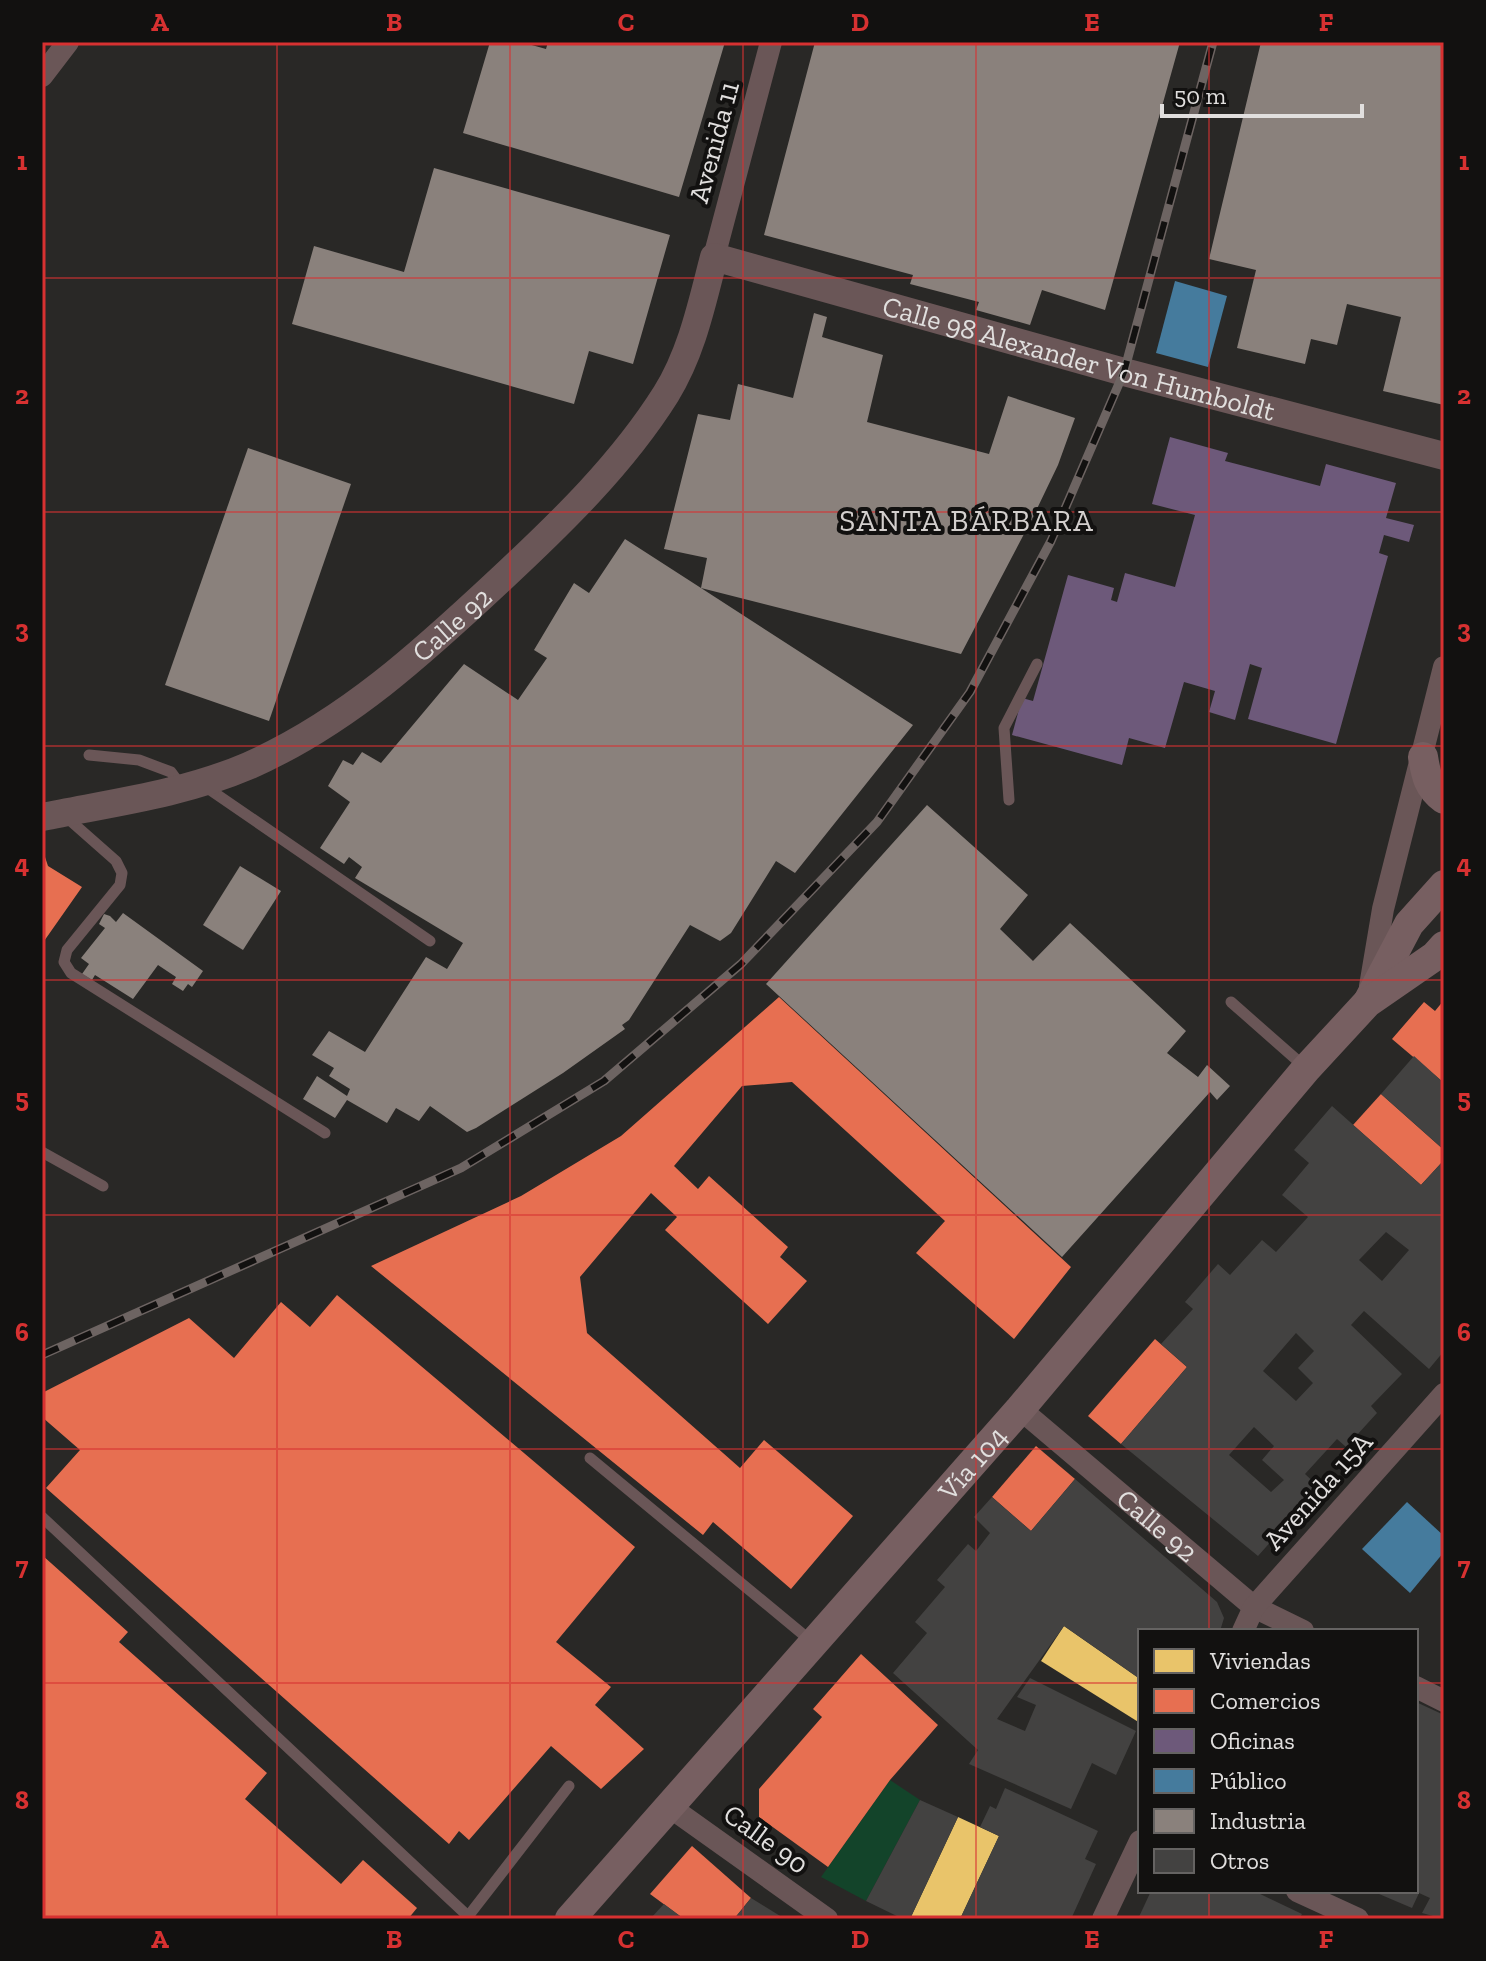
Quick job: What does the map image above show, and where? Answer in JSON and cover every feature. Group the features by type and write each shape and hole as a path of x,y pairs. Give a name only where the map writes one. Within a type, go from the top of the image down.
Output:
{"main road":[{"path":"1423,757 1426,779 1444,799"},
{"name":"Vía 104","path":"1367,1003 1409,924 1444,885"},
{"name":"Vía 104","path":"570,1919 1020,1409 1306,1069 1367,1003 1435,956 1444,946"}],"street":[{"path":"42,76 68,42"},
{"name":"Avenida 11","path":"714,257 771,42"},
{"name":"Calle 98 Alexander Von Humboldt","path":"714,257 1124,372 1444,456"},
{"name":"Calle 92","path":"52,815 191,785 247,766 339,717 412,660 555,528 633,441 668,391 694,335 714,257"},
{"path":"1367,1003 1383,909 1444,667"},
{"name":"Avenida 15A","path":"1244,1629 1254,1607 1444,1394"},
{"name":"Calle 92","path":"1020,1409 1254,1607 1299,1629"},
{"path":"1418,1688 1444,1701"},
{"name":"Calle 90","path":"670,1807 827,1919"},
{"path":"1103,1919 1138,1845"},
{"path":"1301,1893 1358,1919"}],"lane":[{"path":"1009,800 1004,728 1037,664"},
{"path":"89,755 139,760 171,772 430,941"},
{"path":"52,815 116,861 122,873 120,885 67,950 64,962 71,973 325,1133"},
{"path":"1231,1002 1306,1069"},
{"path":"42,1152 103,1186"},
{"path":"590,1458 815,1644"},
{"path":"42,1517 468,1918 569,1786"}],"green space":[{"path":"890,1780 920,1800 866,1901 821,1877"}],"building: Viviendas":[{"path":"1064,1626 1138,1678 1138,1722 1041,1661"},
{"path":"958,1817 999,1836 960,1919 910,1919"}],"building: Comercios":[{"path":"45,857 48,866 82,887 42,944 42,858"},
{"path":"779,997 1071,1267 1014,1339 916,1253 945,1221 792,1082 742,1086 674,1166 698,1189 709,1176 788,1247 780,1257 807,1281 768,1324 665,1230 677,1217 651,1193 580,1277 587,1333 740,1468 764,1440 853,1516 791,1589 713,1522 703,1535 371,1266 521,1196 621,1136"},
{"path":"1444,1000 1444,1083 1392,1039 1424,1002 1435,1011"},
{"path":"1381,1094 1444,1150 1444,1160 1421,1185 1353,1125"},
{"path":"337,1295 635,1547 556,1642 611,1687 595,1705 644,1749 601,1789 551,1746 469,1840 459,1831 449,1844 46,1488 80,1450 42,1417 42,1393 189,1318 234,1358 281,1302 310,1327"},
{"path":"1155,1339 1187,1367 1121,1444 1088,1416"},
{"path":"1036,1446 1075,1479 1031,1531 992,1497"},
{"path":"42,1555 128,1632 119,1642 267,1773 245,1799 341,1884 363,1860 417,1908 408,1919 42,1919"},
{"path":"861,1654 938,1725 890,1780 828,1867 759,1817 759,1789 822,1717 813,1709"},
{"path":"692,1846 751,1898 734,1919 684,1919 650,1894"}],"building: Oficinas":[{"path":"1170,437 1228,453 1225,461 1320,486 1326,464 1396,483 1386,518 1414,525 1409,542 1384,535 1379,553 1388,556 1336,744 1248,719 1262,668 1250,664 1235,720 1209,712 1215,691 1184,682 1165,748 1129,738 1122,765 1012,735 1022,698 1033,701 1068,575 1114,588 1111,600 1117,602 1125,573 1175,587 1195,515 1152,504"}],"building: Público":[{"path":"1175,281 1227,296 1208,367 1156,353"},
{"path":"1407,1502 1444,1536 1444,1552 1410,1593 1362,1549"}],"building: Industria":[{"path":"490,42 521,42 546,49 548,42 725,42 679,197 463,133"},
{"path":"815,42 1180,42 1105,310 1042,290 1030,325 976,310 979,302 910,284 913,275 764,235"},
{"path":"1261,42 1444,42 1444,405 1383,391 1401,317 1347,304 1337,345 1311,339 1305,364 1237,348 1256,270 1209,259"},
{"path":"434,168 670,235 633,364 589,351 574,404 292,324 314,246 404,272"},
{"path":"814,313 827,317 822,337 883,355 867,422 989,454 1008,396 1075,418 1058,465 1034,515 961,654 701,588 707,558 664,549 698,414 730,420 738,384 793,398"},
{"path":"248,448 351,484 269,721 165,685"},
{"path":"625,539 913,725 795,873 776,861 731,933 720,941 690,925 629,1020 622,1025 625,1029 476,1128 467,1132 430,1106 419,1121 396,1108 387,1123 347,1100 335,1118 303,1099 317,1076 347,1096 350,1089 329,1076 334,1068 312,1055 329,1031 365,1052 426,957 447,969 463,943 355,878 362,867 349,857 344,864 320,848 350,802 328,786 343,760 353,765 362,752 381,763 464,664 518,700 547,658 534,650 574,583 589,593"},
{"path":"927,805 1028,895 1000,929 1033,961 1070,923 1186,1031 1167,1053 1198,1077 1207,1065 1230,1086 1217,1100 1210,1092 1062,1257 766,984"},
{"path":"240,866 281,891 243,950 203,925"},
{"path":"123,913 203,971 192,987 188,984 183,991 172,984 176,977 158,965 133,999 95,975 92,980 82,974 89,964 81,958 105,928 99,924 104,914 116,922"}],"building: Otros":[{"path":"1414,1056 1444,1083 1444,1150 1381,1094"},
{"path":"1332,1106 1421,1185 1444,1160 1444,1351 1429,1369 1364,1311 1351,1325 1402,1374 1371,1406 1377,1413 1346,1447 1337,1439 1305,1474 1319,1487 1258,1556 1121,1444 1187,1367 1161,1344 1193,1309 1185,1302 1218,1264 1230,1275 1262,1240 1276,1252 1308,1217 1282,1195 1309,1163 1294,1150","holes":["1386,1232 1409,1250 1382,1281 1359,1260","1296,1333 1314,1351 1298,1368 1313,1383 1296,1401 1263,1371","1254,1427 1274,1446 1262,1460 1284,1480 1271,1492 1229,1455"]},
{"path":"1075,1479 1217,1602 1224,1618 1221,1629 1138,1629 1138,1678 1064,1626 997,1719 1025,1731 1036,1705 1017,1697 1030,1678 1136,1731 1116,1775 1092,1763 1071,1809 969,1764 978,1750 893,1673 927,1633 915,1622 945,1587 937,1580 968,1544 976,1551 990,1533 974,1517 992,1497 1031,1531"},
{"path":"1418,1703 1444,1715 1444,1919 1422,1913 1430,1898 1419,1893 1412,1908 1377,1893 1418,1893"},
{"path":"1005,1788 1098,1831 1085,1859 1096,1864 1071,1919 960,1919 999,1836 980,1827 990,1806 996,1809"},
{"path":"920,1800 958,1817 910,1919 903,1919 866,1901"},
{"path":"1150,1893 1258,1893 1302,1914 1299,1919 1138,1919"},
{"path":"751,1898 785,1919 734,1919"},
{"path":"664,1904 684,1919 650,1919"}],"railway":[{"path":"42,1355 461,1168 604,1081 741,964 877,822 970,692 1051,541 1124,372 1213,42"}],"district":[{"name":"SANTA BÁRBARA","path":"967,521"}]}
